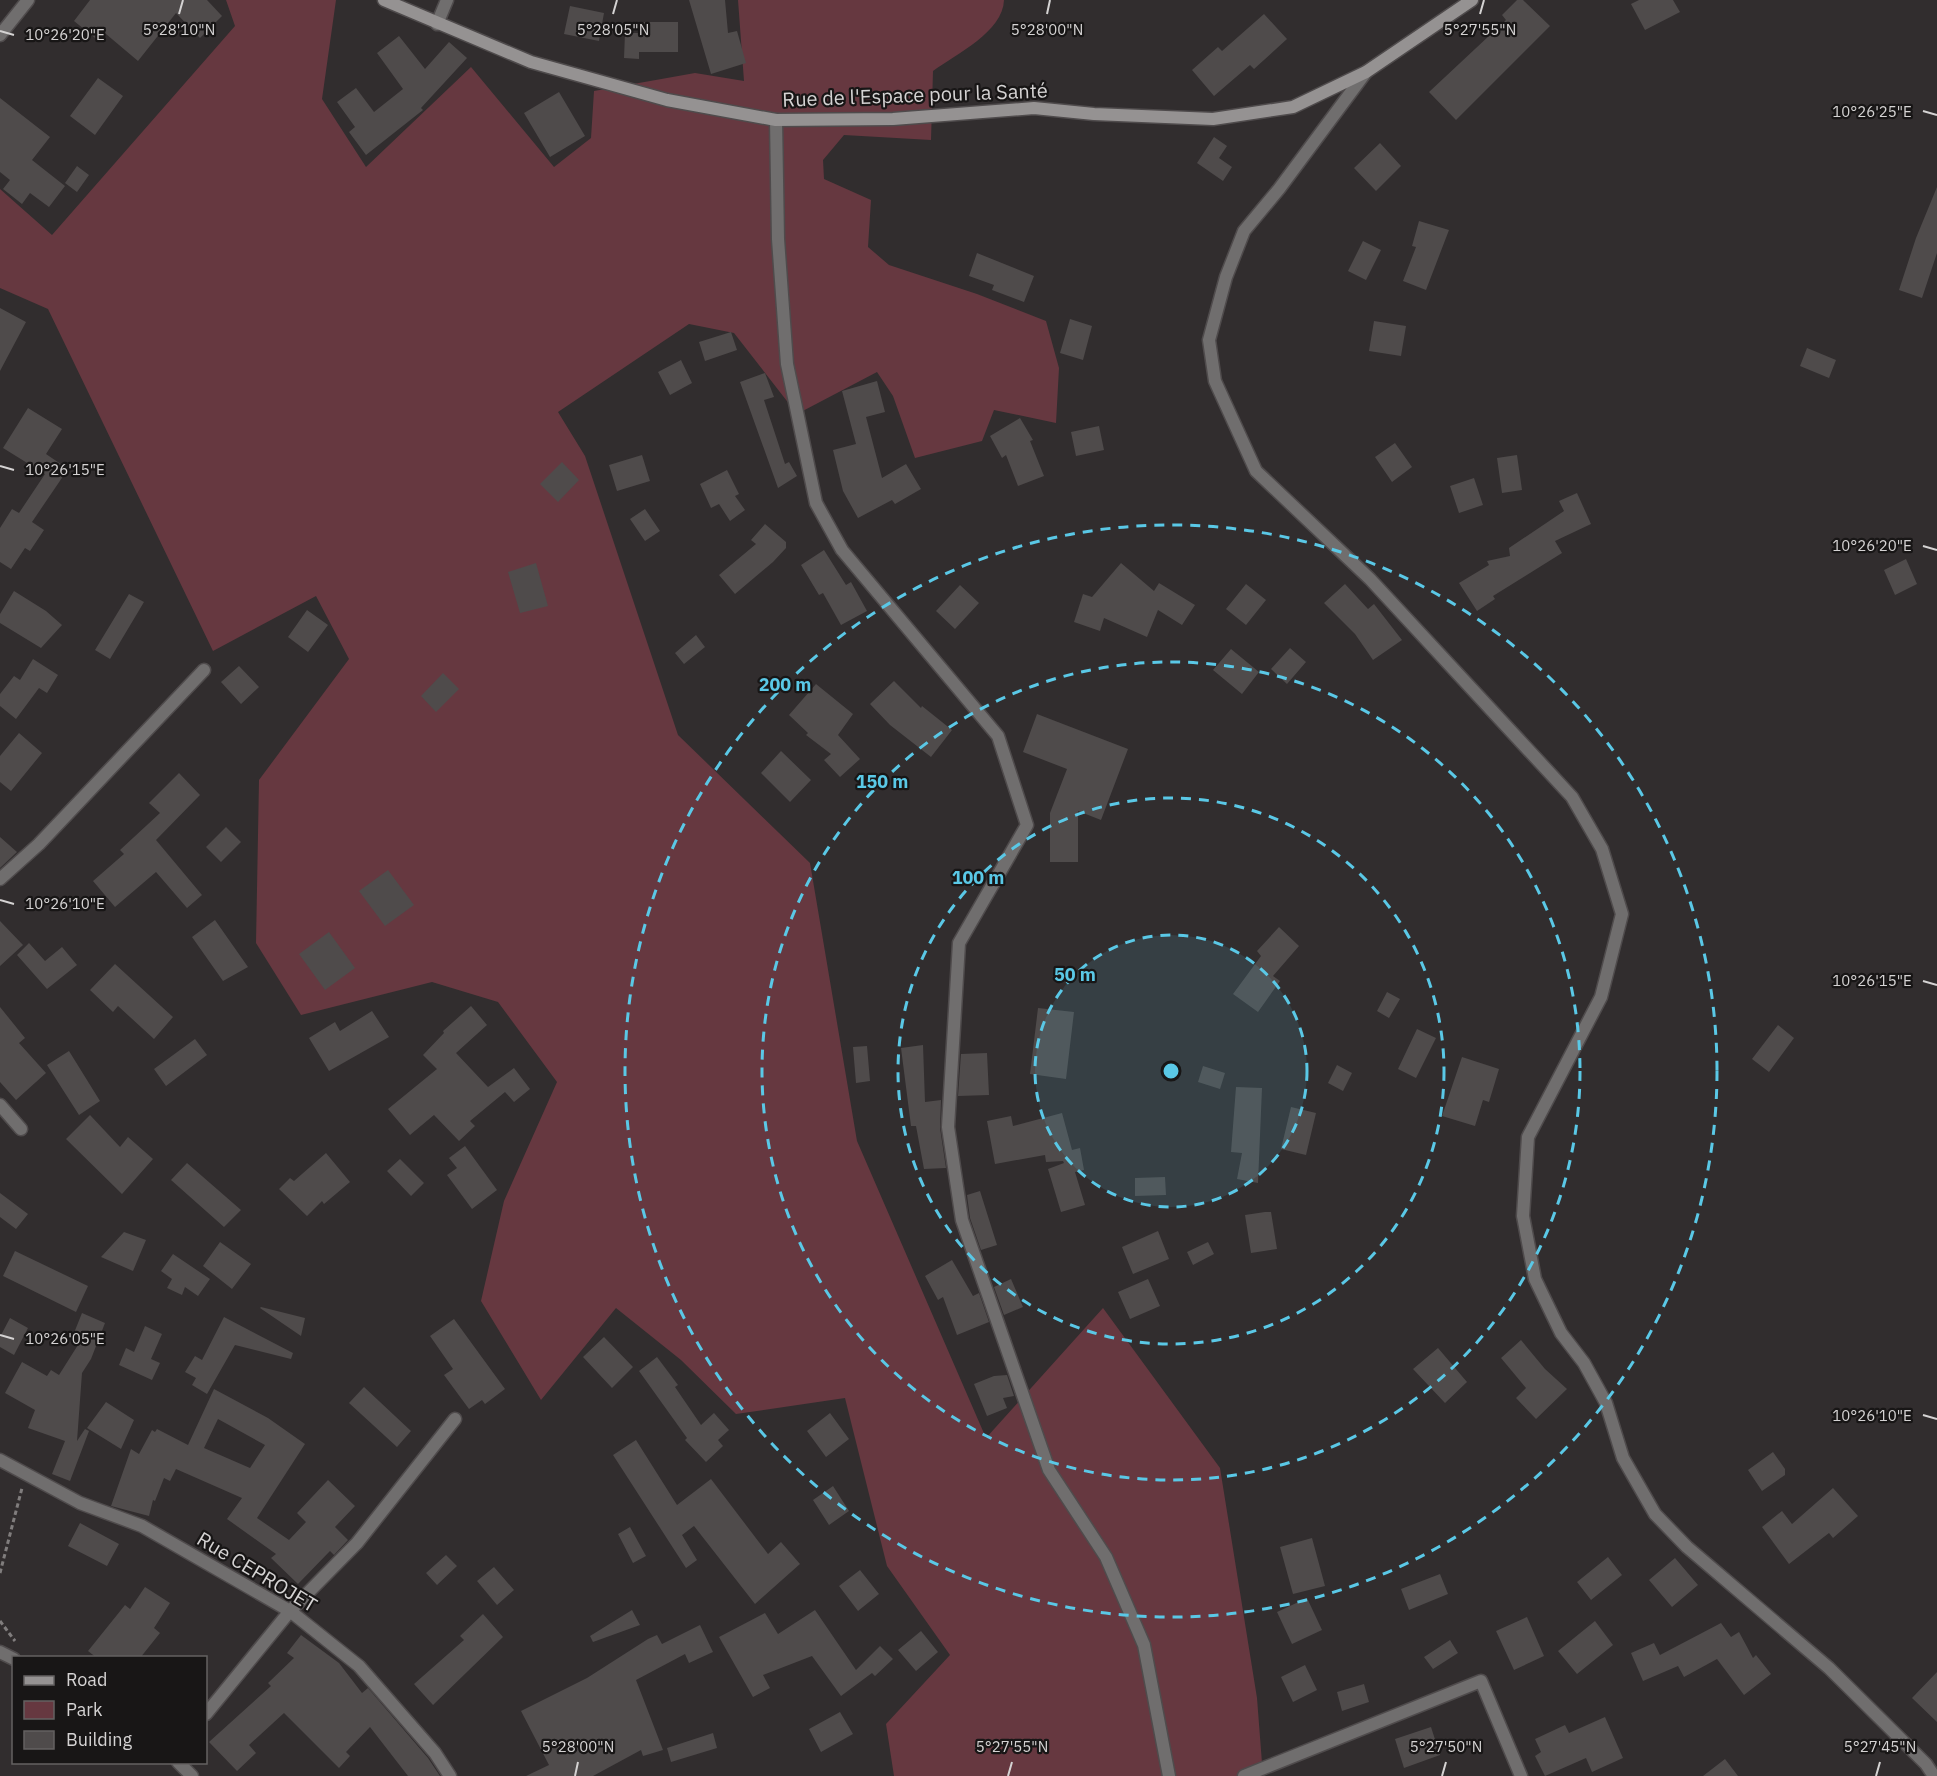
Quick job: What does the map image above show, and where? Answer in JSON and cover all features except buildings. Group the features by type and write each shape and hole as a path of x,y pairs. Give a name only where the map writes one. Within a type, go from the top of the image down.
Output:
{"street":[{"path":"0,35 28,0"},
{"name":"Rue de l'Espace pour la Santé","path":"384,0 531,62 667,100 776,120 893,119 1034,108 1094,114 1213,119 1293,107 1366,72 1472,0"},
{"path":"437,24 447,0"},
{"path":"1366,72 1279,189 1244,231 1226,277 1209,340 1215,381 1256,471 1370,579 1572,797 1602,849 1622,914 1601,997 1528,1137 1523,1216 1535,1279 1561,1333 1584,1363 1606,1402 1623,1458 1655,1514 1687,1547 1829,1668 1926,1764 1934,1776"},
{"path":"776,120 778,239 787,364 816,503 842,550 998,735 1027,825 959,943 950,1067 950,1138 962,1220 1049,1470 1106,1557 1144,1646 1168,1776"},
{"path":"0,879 39,844 204,670"},
{"path":"0,1105 21,1129"},
{"path":"207,1713 290,1611 357,1543 455,1419"},
{"name":"Rue CEPROJET","path":"0,1460 80,1503 142,1526 290,1611 359,1666 435,1753 450,1776"},
{"path":"0,1652 17,1654"},
{"path":"1244,1776 1480,1681 1521,1776"},
{"path":"180,1764 192,1776"}],"path":[{"path":"0,1573 25,1475"},
{"path":"0,1622 17,1654"}],"green space":[{"path":"226,0 336,0 322,99 366,167 471,67 554,167 591,138 594,91 695,73 744,81 738,0 1004,0 1002,12 987,32 933,71 931,140 844,135 823,160 824,179 871,200 868,247 889,265 977,294 1046,321 1059,368 1056,423 994,410 982,441 915,458 893,396 877,372 797,414 734,333 689,324 558,412 585,456 678,735 810,863 857,1141 986,1438 1103,1308 1220,1468 1257,1698 1263,1776 894,1776 886,1724 950,1655 887,1566 845,1398 736,1414 681,1360 616,1308 541,1400 481,1301 504,1201 557,1082 498,1002 432,982 301,1015 256,943 259,780 349,659 316,596 213,651 48,309 0,288 0,189 52,235 235,26"}]}
